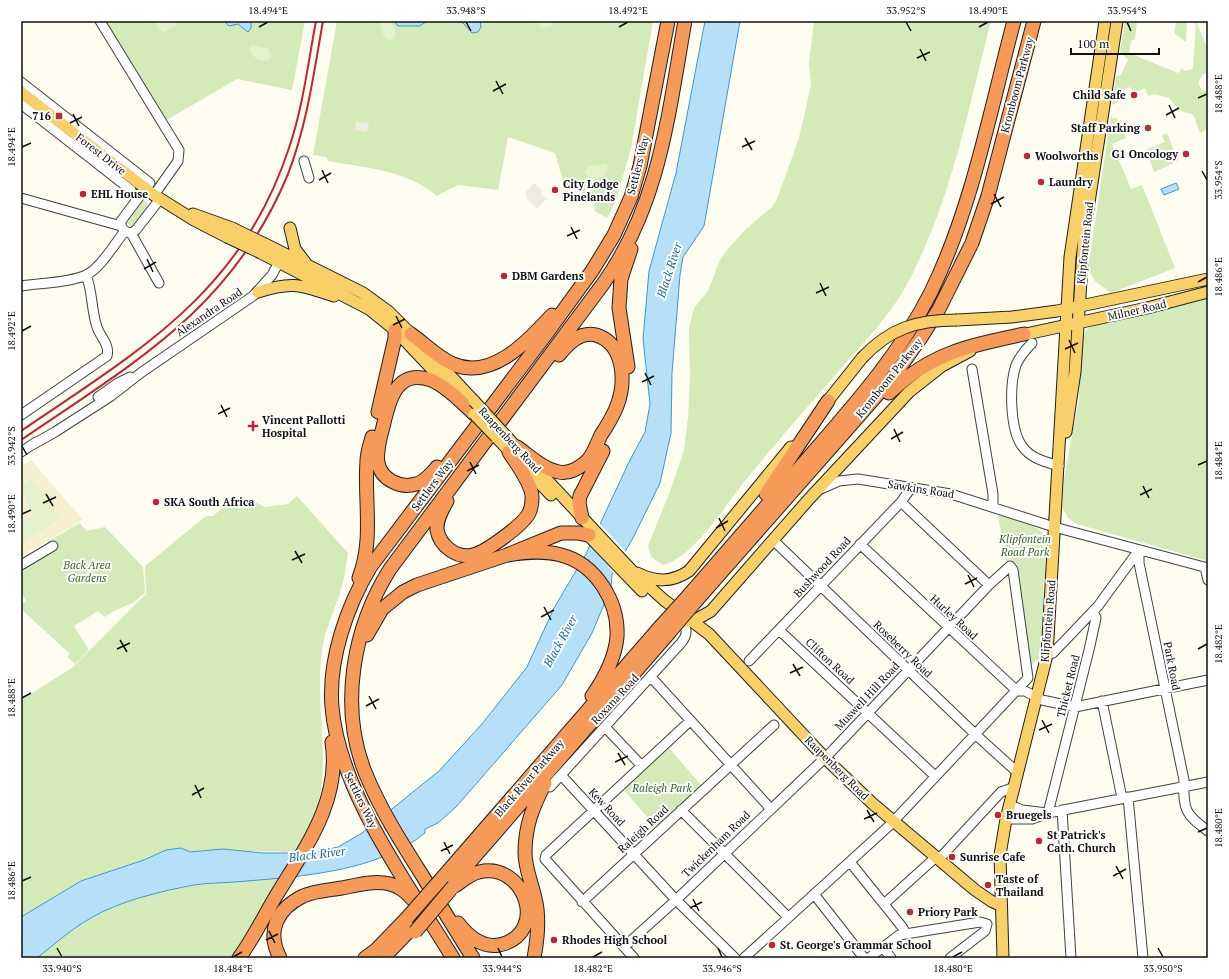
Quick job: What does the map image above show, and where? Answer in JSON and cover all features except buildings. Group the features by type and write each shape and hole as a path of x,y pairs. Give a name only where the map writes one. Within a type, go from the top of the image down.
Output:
{"highway":[{"name":"Settlers Way","path":"453,958 394,863 351,784 341,753 332,706 335,657 351,605 366,575 383,548 500,396 592,271 619,225 634,186 643,155 668,21"},
{"name":"Settlers Way","path":"472,958 382,809 365,771 357,740 353,709 354,672 363,626 379,588 396,560 609,276 636,228 648,199 657,168 685,21"},
{"name":"Kromboom Parkway","path":"692,598 718,561 873,383 898,348 922,309 942,269 961,217 1014,21"},
{"name":"Kromboom Parkway","path":"692,598 821,460 886,386 912,352 939,309 959,271 976,233 988,196 1034,21"},
{"path":"582,518 579,503 580,496 621,415 629,395 629,372 619,308 621,279 631,251 636,228"},
{"path":"410,334 453,364 471,367 488,366 510,355 532,337 569,293 592,271"},
{"path":"351,605 349,601 361,572 369,528 367,460 395,340 395,330"},
{"path":"507,410 527,394 566,345 578,336 592,334 605,338 613,346 620,358 622,389 617,406 588,461 570,471 559,472 546,468 509,445"},
{"path":"821,460 903,379 935,358 955,350 1028,339"},
{"path":"471,408 433,380 420,378 404,381 393,392 389,402 379,445 378,464 382,474 400,486 416,484 428,477 473,422 500,396"},
{"path":"718,561 785,468 828,401"},
{"path":"458,478 440,512 437,529 440,540 450,551 462,556 473,555 484,551 519,525 529,514 533,497 509,445"},
{"path":"354,672 368,630 382,609 392,600 417,585 507,555 561,533 578,532 591,534"},
{"path":"507,555 541,551 570,558 586,568 604,588 616,618 617,638 611,662 532,809 527,829 525,854 537,909 537,938 534,958"},
{"name":"Black River Parkway","path":"386,955 409,926 554,766 692,598"},
{"path":"239,958 312,836 326,808 331,790 333,769 330,726 332,706"},
{"path":"440,905 456,919 473,939 484,944 497,945 508,942 518,934 525,924 528,914 527,900 518,886 506,875 491,871 479,872 447,884"},
{"path":"280,958 276,949 274,926 284,908 304,896 374,882 391,884 408,894 433,926"},
{"path":"358,958 409,926"},
{"name":"Black River Parkway","path":"365,958 409,926"}],"main road":[{"name":"Klipfontein Road","path":"1003,958 1000,905 1000,854 1006,820 1047,655 1066,325 1073,234 1105,21"},
{"name":"Klipfontein Road","path":"1059,466 1071,408 1079,323 1084,235 1117,21"},
{"name":"Forest Drive","path":"21,92 152,191 194,220 230,233 281,257"},
{"path":"290,228 296,251 307,264"},
{"name":"Raapenberg Road","path":"281,257 364,305 395,330 582,518 591,534"},
{"name":"Raapenberg Road","path":"281,257 307,264 341,280 376,301 410,334 471,408"},
{"name":"Milner Road","path":"633,571 664,581 681,577 689,571 862,358 881,340 904,327 930,320 1012,317 1067,309 1208,279"},
{"path":"258,292 281,285 293,284 364,305"},
{"name":"Milner Road","path":"809,499 909,392 932,373 973,350 1028,339 1066,325 1147,308 1208,292"},
{"name":"Raapenberg Road","path":"509,445 591,534 621,564 649,597 708,634 825,758 893,822 991,901 1000,905"},
{"name":"Sawkins Road","path":"687,621 711,611 809,499"},
{"name":"Raapenberg Road","path":"621,564 633,571 654,592 721,649"},
{"path":"708,634 706,624 711,611"}],"street":[{"path":"100,21 179,150 180,156 178,161 152,191 122,218 126,230 159,283"},
{"path":"21,82 152,191"},
{"path":"21,104 131,190"},
{"path":"304,161 309,178"},
{"path":"21,198 126,230 136,230 152,191"},
{"path":"21,286 76,278 86,275 95,268 126,230"},
{"name":"Alexandra Road","path":"21,452 118,383 142,372 258,292 272,275 281,257"},
{"path":"21,415 107,356 107,345 99,333 95,322 90,287 86,275"},
{"path":"1028,339 1014,376 1013,414 1015,428 1018,440 1028,453 1042,461 1059,466"},
{"path":"972,369 993,507"},
{"name":"Sawkins Road","path":"809,499 829,484 852,479 960,496 1054,527 1207,568"},
{"name":"Bushwood Road","path":"749,661 902,502 911,488"},
{"path":"902,502 989,585"},
{"name":"Roseberry Road","path":"773,540 975,734 1018,773"},
{"name":"Hurley Road","path":"860,544 1017,691 1025,691 1037,698 1075,707"},
{"path":"21,565 53,546"},
{"path":"1047,655 1053,653 1093,611 1139,550"},
{"name":"Park Road","path":"1139,550 1139,563 1184,780 1188,814 1208,831"},
{"name":"Muswell Hill Road","path":"825,758 989,585 1010,566 1013,570 1028,678 1017,691"},
{"path":"1207,568 1208,580"},
{"name":"Thicket Road","path":"1048,813 1096,618 1093,611"},
{"name":"Roxana Road","path":"550,787 554,766 605,727 651,677 685,637 687,621"},
{"name":"Clifton Road","path":"779,630 935,776"},
{"path":"651,677 770,808"},
{"path":"1075,707 1208,680"},
{"path":"744,958 893,822 1017,691"},
{"path":"1102,701 1125,797 1143,958"},
{"path":"634,958 582,902 545,859 546,855 593,810 690,721"},
{"name":"Raleigh Road","path":"582,902 774,725"},
{"path":"605,727 641,765"},
{"name":"Twickenham Road","path":"624,947 676,900 770,808 825,758"},
{"name":"Kew Road","path":"554,766 676,900 735,958"},
{"path":"1006,820 1032,819 1062,810 1208,782"},
{"path":"884,904 938,858 1002,792 1014,787"},
{"path":"1010,805 1022,810 1048,813"},
{"path":"681,810 788,917"},
{"path":"1062,810 1071,958"},
{"path":"850,862 884,904 905,934"},
{"path":"814,894 864,958"},
{"path":"869,958 899,935 980,922 987,924 985,931 950,958"},
{"path":"883,947 891,958"}],"shaded area":[{"path":"356,121 369,123 367,132 355,130"},
{"path":"534,183 543,191 541,191 542,195 547,198 537,209 528,200 525,193"},
{"path":"31,460 83,520 21,556 21,467"}],"green space":[{"path":"103,21 305,21 292,90 237,79 165,121"},
{"path":"154,21 176,21 177,25 164,32 158,28"},
{"path":"337,21 653,21 631,148 616,201 607,218 595,211 594,199 563,181 555,153 508,137 498,190 458,185 437,196 425,187 399,175 371,168 328,161 326,157 313,155"},
{"path":"379,21 391,21 396,33 393,39 389,40 384,37"},
{"path":"537,21 553,21 553,24 550,27 541,28"},
{"path":"814,21 991,21 966,123 946,191 921,257 899,298 876,328 740,487 710,527 687,552 675,560 663,565 651,557 648,546 669,494 684,450 688,417 690,378 689,328 694,308 708,291 720,260 728,249 746,229 772,207 777,199 798,141 811,85 809,63"},
{"path":"1125,21 1137,21 1135,39 1131,41 1129,53 1178,73 1182,68 1185,71 1193,69 1196,21 1208,50 1208,72 1202,75 1198,83 1202,90 1208,92 1208,129 1200,133 1193,114 1179,109 1169,98 1155,94 1148,96 1145,88 1133,93 1130,87 1120,91 1123,100 1112,105 1116,76 1121,75 1128,60 1120,51"},
{"path":"1176,21 1187,21 1186,42 1174,33"},
{"path":"253,45 268,49 271,54 271,58 264,61 256,59 249,51 250,47"},
{"path":"1111,115 1113,119 1117,118 1126,138 1112,144 1131,189 1142,185 1175,268 1111,293 1095,281 1088,269"},
{"path":"1167,133 1178,161 1154,172 1146,150 1165,142 1162,135"},
{"path":"604,164 607,165 608,170 603,176 594,180 591,180 584,172 588,167"},
{"path":"145,201 149,207 133,227 129,225 126,221 141,202"},
{"path":"1208,299 1208,561 1077,524 1068,518 1062,507 1064,479 1079,399 1083,336 1088,328 1093,325"},
{"path":"32,479 49,505 53,506 61,518 21,543 21,523 34,515 21,490 21,486"},
{"path":"297,496 348,553 342,586 323,644 320,671 320,698 323,751 322,777 318,803 309,828 294,852 204,850 190,852 181,848 166,850 144,860 81,881 21,917 21,700 72,668 146,594 145,566 206,516 213,516 235,497 239,501 244,497 265,507 288,504"},
{"name":"Klipfontein Road Park","path":"998,515 1032,526 1043,533 1045,537 1046,573 1043,585 1044,614 1039,659 1028,667 1013,562 1010,558 1006,562"},
{"name":"Back Area Gardens","path":"80,523 86,531 105,527 143,567 145,593 134,602 110,613 105,617 98,611 74,626 89,650 75,664 67,657 70,654 21,609 21,604 26,601 21,592 21,570 52,550 47,542"},
{"name":"Raleigh Park","path":"669,748 702,786 656,827 623,789"},
{"path":"278,878 276,888 234,958 37,958 57,940 82,923 115,906 145,896 196,885"}],"water":[{"path":"224,21 251,21 251,28 248,32 238,24 229,26"},
{"path":"394,21 427,21 420,26 398,26"},
{"path":"457,21 480,21 481,27 478,32 472,33 463,23"},
{"name":"Black River","path":"705,21 740,21 704,226 683,257 680,275 672,373 671,433 660,483 633,538 612,574 611,588 592,633 562,685 456,807 438,823 425,829 425,833 405,846 383,857 334,871 283,878 194,885 141,897 102,912 84,922 37,958 21,958 21,917 81,881 144,860 166,850 181,848 190,852 223,849 263,853 311,853 338,847 362,833 439,771 482,724 527,667 554,608 586,554 629,462 645,432 650,404 643,339 649,271 676,173"},
{"path":"1176,183 1179,189 1164,195 1161,189"}],"pier":[{"path":"599,523 627,553 614,573 589,543"},
{"path":"390,808 412,845 389,856 368,826"}],"railway":[{"path":"21,431 106,373 182,314 214,280 244,242 269,198 289,148 302,101 316,21"},
{"path":"21,440 141,357 177,328 209,296 239,261 265,221 288,174 295,155 305,118 323,21"}],"place":[{"name":"Child Safe","path":"1134,95"},
{"name":"716","path":"59,116"},
{"name":"Staff Parking","path":"1148,128"},
{"name":"G1 Oncology","path":"1186,154"},
{"name":"Woolworths","path":"1027,156"},
{"name":"Laundry","path":"1041,182"},
{"name":"City Lodge Pinelands","path":"555,190"},
{"name":"EHL House","path":"83,194"},
{"name":"DBM Gardens","path":"504,276"},
{"name":"Vincent Pallotti Hospital","path":"253,426"},
{"name":"SKA South Africa","path":"156,502"},
{"name":"Bruegels","path":"998,815"},
{"name":"St Patrick's Cath. Church","path":"1039,841"},
{"name":"Sunrise Cafe","path":"952,857"},
{"name":"Taste of Thailand","path":"988,885"},
{"name":"Priory Park","path":"910,912"},
{"name":"Rhodes High School","path":"554,940"},
{"name":"St. George's Grammar School","path":"772,945"}]}
